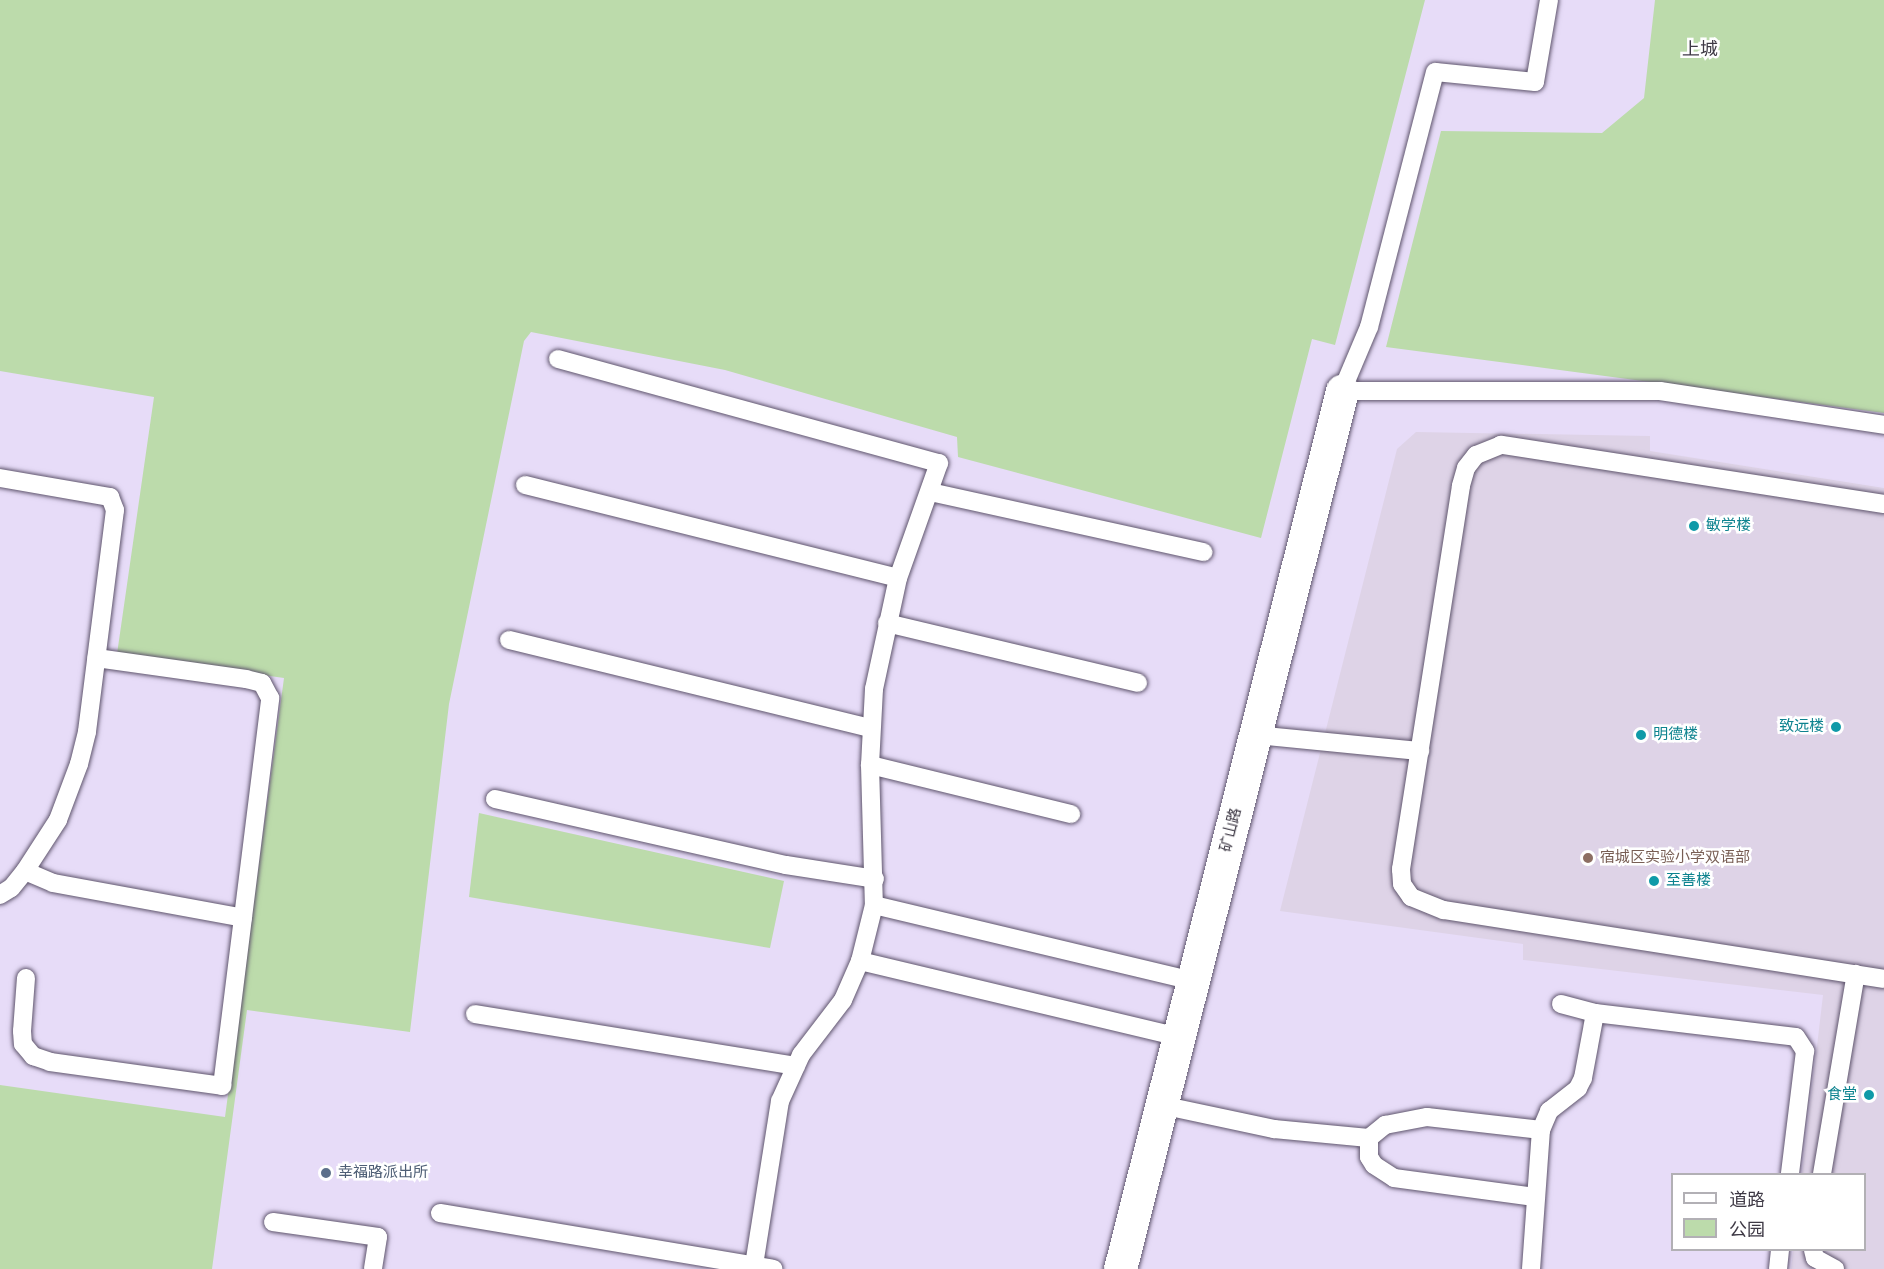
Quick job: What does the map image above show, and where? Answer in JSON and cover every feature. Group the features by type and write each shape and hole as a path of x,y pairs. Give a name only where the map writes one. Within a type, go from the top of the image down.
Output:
{"street":[{"name":"矿山路","path":"1120,1269 1342,391"}],"lane":[{"path":"1549,0 1535,82 1435,72 1369,327 1342,391 1660,391 1884,425"},
{"path":"558,359 939,463 898,578 887,623 870,728 874,905 860,962 843,1000 796,1066 780,1101 754,1266"},
{"path":"1884,504 1502,445 1476,455 1466,468 1461,486 1401,868 1402,884 1410,897 1444,910 1884,979"},
{"path":"0,478 110,497 115,510 96,658 79,764 58,820 25,871 0,895"},
{"path":"525,485 898,578"},
{"path":"930,492 1204,552"},
{"path":"887,623 1138,683"},
{"path":"509,640 870,728"},
{"path":"27,978 23,1044 33,1056 50,1062 222,1086 270,698 262,683 96,658"},
{"path":"1256,735 1420,751"},
{"path":"870,765 1071,814"},
{"path":"495,799 786,865 875,879"},
{"path":"25,871 53,883 243,918"},
{"path":"874,905 1192,981"},
{"path":"860,962 1178,1037"},
{"path":"1822,1173 1856,974"},
{"path":"1561,1004 1595,1013 1796,1037 1804,1051 1790,1173"},
{"path":"1531,1269 1541,1130 1549,1111 1578,1088 1583,1078 1595,1013"},
{"path":"475,1014 796,1066"},
{"path":"1161,1105 1274,1129 1369,1138 1385,1125 1427,1117 1541,1130"},
{"path":"1369,1138 1369,1157 1374,1165 1394,1178 1535,1197"},
{"path":"440,1213 710,1264 773,1269"},
{"path":"273,1222 378,1237 373,1269"},
{"path":"1778,1269 1780,1251"},
{"path":"1813,1251 1815,1258 1835,1269"}],"shaded area":[{"name":"宿城区实验小学双语部","path":"1416,432 1650,436 1650,451 1884,488 1884,1269 1791,1269 1793,1251 1866,1251 1866,1173 1802,1173 1823,995 1523,960 1523,944 1280,911 1397,449"}],"green space":[{"path":"0,0 1425,0 1335,345 1312,339 1261,538 958,457 957,437 725,370 531,332 524,341 449,704 410,1032 247,1010 212,1269 0,1269 0,1085 225,1117 284,678 117,654 154,397 0,371"},
{"path":"1655,0 1884,0 1884,413 1386,347 1441,131 1602,133 1644,98"},
{"path":"479,813 784,881 770,948 469,897"}],"place":[{"name":"敏学楼","path":"1694,526"},
{"name":"致远楼","path":"1836,727"},
{"name":"明德楼","path":"1641,735"},
{"name":"宿城区实验小学双语部","path":"1588,858"},
{"name":"至善楼","path":"1654,881"},
{"name":"食堂","path":"1869,1095"},
{"name":"幸福路派出所","path":"326,1173"}],"district":[{"name":"上城","path":"1700,49"}]}
